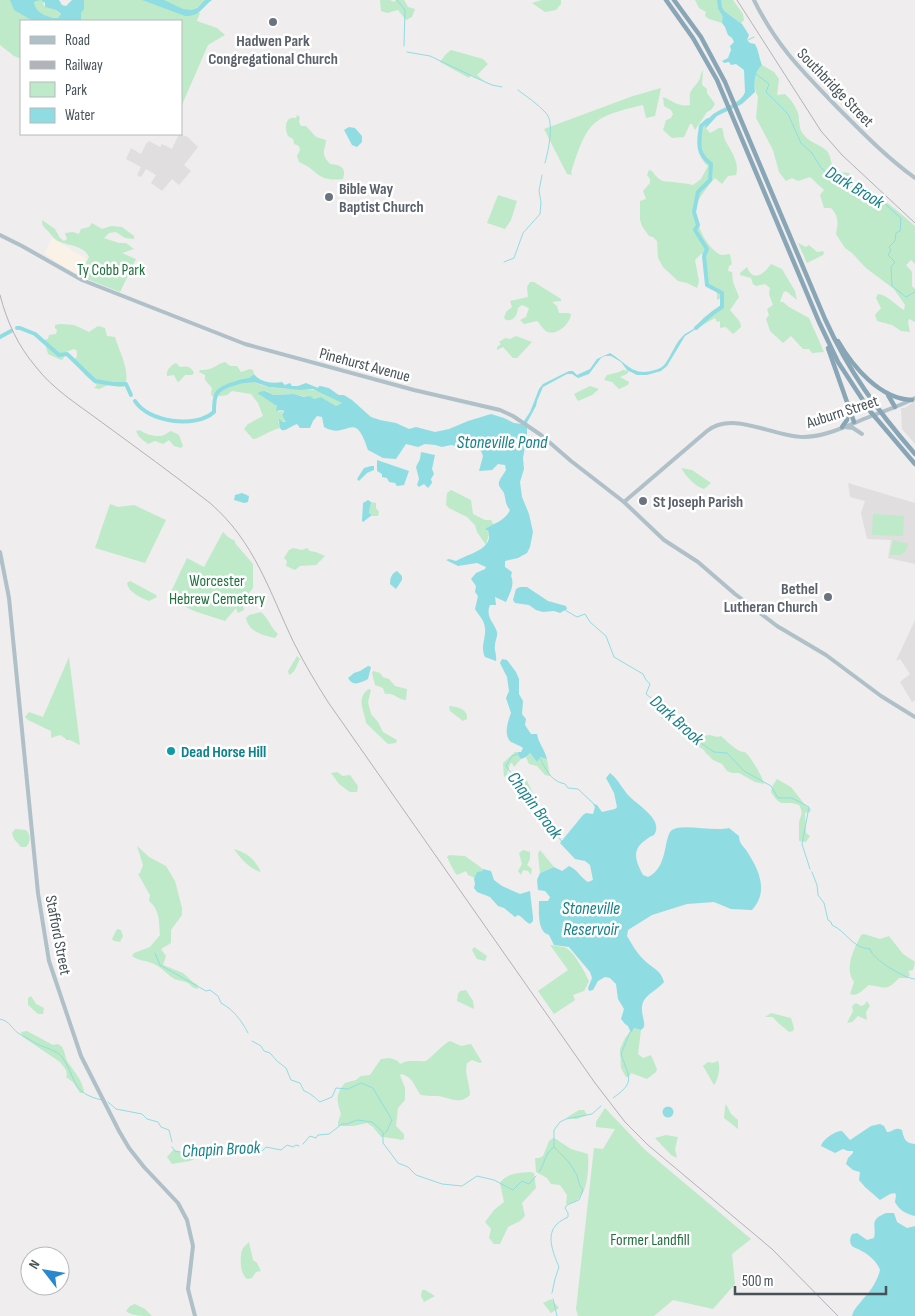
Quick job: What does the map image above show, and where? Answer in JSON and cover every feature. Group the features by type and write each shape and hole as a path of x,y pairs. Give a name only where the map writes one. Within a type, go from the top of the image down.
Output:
{"highway":[{"path":"666,0 689,31 707,61 729,108 821,326 841,366 873,415 915,464"},
{"path":"674,0 710,52 725,82 822,313 843,357 876,408 915,454"},
{"path":"822,313 852,364 863,375 897,398 914,399"},
{"path":"821,326 854,422"},
{"path":"880,388 890,398 895,407"},
{"path":"842,427 846,424 848,415 846,398"}],"main road":[{"name":"Southbridge Street","path":"754,0 773,36 791,59 883,153 915,178"},
{"name":"Pinehurst Avenue","path":"0,235 96,289 270,352 506,412 528,425 624,502 664,540 698,562 776,626 826,655 878,695 915,718"},
{"name":"Auburn Street","path":"624,502 708,431 720,424 734,423 804,437 818,436 914,399"},
{"path":"842,427 853,428 862,434"},
{"name":"Stafford Street","path":"0,552 9,598 38,893 49,961 79,1050 119,1131 144,1168 178,1202 187,1220 192,1246 188,1289 195,1316"}],"shaded area":[{"path":"179,135 188,137 198,147 184,165 191,171 179,185 172,179 162,191 151,183 156,175 146,169 141,177 137,175 141,167 126,159 131,148 141,154 149,141 160,147 162,144 172,149"},
{"path":"52,238 87,259 79,276 44,254"},
{"path":"915,401 915,444 902,429 901,408 905,408"},
{"path":"848,483 915,503 915,564 888,558 891,540 867,539 861,513 865,501 850,497"},
{"path":"915,620 915,700 912,702 900,682 910,674 900,659 896,661"}],"green space":[{"path":"0,0 44,0 44,6 56,10 61,15 58,18 48,17 52,20 20,20 20,59 0,45"},
{"path":"73,0 206,0 194,10 200,13 197,21 217,28 225,35 208,45 182,105 182,20 58,20"},
{"path":"380,0 394,2 396,0 404,0 408,7 415,9 412,17 406,20 398,10 387,13 381,11"},
{"path":"542,0 561,0 561,4 556,10 545,12 532,3"},
{"path":"695,0 733,0 743,14 744,20 741,23 723,10 722,23 709,19 705,16 706,12 699,8"},
{"path":"451,50 483,59 488,64 477,75 485,82 471,75 469,78 440,62"},
{"path":"762,65 774,72 779,79 777,95 785,94 792,102 798,113 802,133 806,138 827,151 835,170 849,173 854,183 871,190 873,194 888,203 915,226 915,264 911,260 906,265 912,272 912,286 915,289 915,322 909,319 910,332 901,331 892,325 877,321 875,315 881,308 876,298 878,294 888,298 904,310 905,305 894,289 866,268 845,248 836,234 837,217 831,208 824,208 820,195 824,190 810,177 798,181 792,178 786,181 779,172 773,150 756,118 758,97 754,80 756,72"},
{"path":"703,70 702,85 707,89 707,93 715,104 695,130 692,124 690,124 684,137 672,138 663,130 666,120 671,118 673,114 671,110 664,106 663,97 679,104 690,105 690,93"},
{"path":"661,88 655,116 646,118 643,105 612,114 593,125 582,143 571,173 572,175 567,174 544,129 633,96"},
{"path":"297,115 300,117 299,122 301,126 306,126 316,137 326,140 325,157 330,164 342,167 344,172 343,179 328,179 299,162 297,156 300,150 299,146 294,144 293,139 288,136 286,130 287,121 296,118"},
{"path":"703,123 710,133 722,128 724,138 737,166 736,175 728,176 722,184 715,178 698,201 696,209 698,224 709,245 720,255 730,254 732,264 729,266 728,271 732,272 733,282 739,297 730,310 740,322 741,327 733,334 726,327 720,328 720,321 717,322 715,318 698,326 703,318 721,305 723,299 722,297 717,300 717,291 707,286 703,254 695,260 699,281 697,288 678,281 663,267 658,258 657,241 649,236 640,220 640,201 646,199 643,191 650,183 647,175 649,170 664,181 693,185 701,179 708,166 701,157 697,139"},
{"path":"498,195 517,201 511,220 505,229 487,223"},
{"name":"Ty Cobb Park","path":"42,220 55,229 64,241 67,239 65,233 73,232 79,234 81,229 89,227 92,223 102,229 111,226 122,227 134,236 134,239 125,238 116,232 109,233 104,238 119,243 126,243 134,249 122,253 136,259 120,292 79,276 89,257 87,253 80,248 56,240 44,226"},
{"path":"798,243 806,247 809,245 817,252 823,251 824,253 807,263"},
{"path":"771,264 782,269 795,291 797,300 786,291 783,293 780,302 809,318 824,352 812,353 809,349 803,349 791,336 783,343 770,331 766,319 769,315 767,309 773,305 769,294 770,288 765,284 756,286 751,278 740,275 740,273 747,267 752,275 759,275"},
{"path":"530,282 534,282 561,299 561,301 552,302 557,306 559,313 571,314 568,322 562,329 550,332 545,330 537,321 524,324 520,320 526,317 529,308 522,305 518,308 513,319 506,320 504,318 506,312 512,307 510,301 528,297 527,287"},
{"path":"55,325 74,325 89,332 98,326 105,328 107,336 115,337 126,369 127,376 124,387 117,387 111,384 99,389 94,388 97,385 73,362 77,356 77,351 74,349 66,352 61,360 48,354 44,340 48,339 49,335 56,334"},
{"path":"516,336 532,342 517,358 513,358 503,347 497,350 497,347 501,344 499,342 505,338 510,339"},
{"path":"225,362 230,366 237,366 241,372 253,370 254,374 250,379 264,386 316,390 342,403 336,406 321,397 314,399 294,394 274,395 266,391 260,395 277,406 278,412 283,410 282,414 286,422 278,421 280,428 253,439 244,429 248,424 263,416 258,403 251,394 232,391 227,395 213,397 211,394 212,388 205,380 205,375 199,372 200,370 212,368"},
{"path":"176,363 180,367 190,368 194,373 192,375 185,375 179,382 174,375 167,376 169,368"},
{"path":"623,370 629,371 620,377 629,382 628,385 619,389 612,382 604,380 607,375"},
{"path":"590,386 599,389 592,395 578,401 574,394"},
{"path":"140,430 158,436 171,431 179,435 183,446 181,448 174,446 169,440 163,444 155,441 148,444 136,431"},
{"path":"681,468 692,470 711,483 704,489 697,486"},
{"path":"451,490 471,500 473,514 485,520 491,520 494,525 486,529 489,534 486,545 477,532 475,525 467,517 446,505 447,493"},
{"path":"371,502 376,503 376,508 379,512 378,516 372,516 369,513"},
{"path":"110,504 118,507 134,505 166,520 145,563 95,548"},
{"path":"873,514 904,516 903,536 872,535"},
{"name":"Worcester Hebrew Cemetery","path":"223,532 235,541 253,564 253,588 242,602 244,610 238,613 236,608 225,621 194,611 168,598 187,558 204,567"},
{"path":"893,540 908,544 906,550 901,555 890,555"},
{"path":"293,548 302,550 307,548 310,551 325,556 316,565 300,566 295,570 286,566 287,561 284,558 289,550"},
{"path":"130,581 157,597 149,601 132,592 127,583"},
{"path":"261,612 278,634 275,638 253,630 247,623 246,618 249,615"},
{"path":"297,656 300,659 295,670 289,675 288,671"},
{"path":"69,657 80,745 66,740 60,735 51,738 51,731 25,717 29,712 43,717"},
{"path":"373,671 389,679 395,686 407,689 406,700 391,694 385,694 383,688 375,685"},
{"path":"369,689 371,690 368,702 371,714 383,732 397,740 396,743 388,744 366,723 362,697"},
{"path":"657,702 664,707 666,712 693,733 701,736 721,736 735,748 745,752 757,769 764,784 755,782 739,773 727,771 722,764 713,760 693,740 661,718 654,707"},
{"path":"450,706 464,711 467,719 463,721 450,711"},
{"path":"515,752 518,752 521,759 514,767 512,763 510,764 507,775 504,777 503,763"},
{"path":"530,753 537,762 540,757 547,759 550,776 545,775 537,766 529,764 526,757"},
{"path":"337,772 343,776 350,775 358,786 357,792 350,792 339,784 331,773"},
{"path":"517,775 525,777 533,793 533,799 526,790 517,784"},
{"path":"777,779 791,787 806,806 811,809 810,812 805,813 806,833 810,836 806,842 799,841 799,822 802,814 799,805 780,802 771,792"},
{"path":"15,829 28,832 30,841 26,847 21,847 14,839 12,833"},
{"path":"137,846 149,857 166,866 175,881 182,908 182,915 171,930 171,943 161,949 166,956 163,965 183,973 197,984 198,989 186,982 175,979 154,964 132,956 134,953 150,947 160,935 157,912 149,901 150,895 138,874 143,865"},
{"path":"234,849 250,857 261,872 253,869"},
{"path":"523,850 530,852 530,859 527,865 532,869 531,875 528,871 523,870 521,875 518,871 522,864 519,853"},
{"path":"540,850 554,867 540,873 538,854"},
{"path":"449,855 465,856 483,869 475,878 468,875 466,871 457,875 447,857"},
{"path":"117,929 121,930 123,936 120,942 112,939"},
{"path":"864,934 880,939 889,936 903,954 915,962 913,970 908,971 910,975 907,978 899,978 885,988 869,985 858,994 853,995 850,994 854,982 850,971 851,958 861,935"},
{"path":"550,945 569,950 589,981 584,991 573,995 575,1000 554,1014 538,991 568,970"},
{"path":"474,947 487,956 485,961 477,959 472,950"},
{"path":"466,990 473,1001 474,1009 457,1001 460,991"},
{"path":"31,996 36,1004 44,1008 43,1014 38,1014 28,1005 28,998"},
{"path":"867,1001 870,1006 866,1012 867,1020 858,1016 852,1022 847,1023 853,1011 852,1006 856,1003 861,1006 864,1005"},
{"path":"771,1013 791,1018 793,1031 789,1032 773,1017 765,1017"},
{"path":"634,1028 641,1030 638,1054 643,1058 651,1055 657,1069 647,1079 631,1073 629,1077 626,1077 621,1068 620,1049 625,1038"},
{"path":"27,1031 53,1045 61,1046 67,1061 80,1080 84,1093 80,1093 73,1082 66,1077 66,1070 60,1062 23,1037 21,1032"},
{"path":"450,1041 461,1046 471,1044 482,1062 472,1060 467,1063 466,1071 470,1095 463,1100 455,1100 421,1095 412,1081 402,1074 400,1075 405,1088 405,1100 398,1108 396,1126 404,1134 404,1139 381,1137 367,1123 354,1126 338,1126 341,1114 338,1094 345,1083 356,1080 361,1076 370,1075 381,1059 390,1058 398,1061 400,1064 410,1061 426,1061"},
{"path":"718,1061 719,1073 714,1085 703,1066 708,1062"},
{"path":"726,1104 731,1114 738,1120 738,1129 724,1118"},
{"name":"Former Landfill","path":"605,1108 644,1149 751,1239 732,1254 735,1284 713,1309 673,1300 654,1316 578,1316 576,1309 594,1148 603,1149 615,1129 596,1127 596,1122"},
{"path":"579,1110 584,1110 587,1115 577,1119 566,1118"},
{"path":"666,1135 678,1137 675,1149 677,1158 671,1155 655,1138"},
{"path":"553,1138 571,1149 588,1154 586,1185 579,1199 573,1203 566,1204 567,1195 560,1185 551,1184 547,1178 536,1172 535,1158 543,1156 549,1141"},
{"path":"173,1150 197,1155 196,1158 190,1161 172,1164 167,1157"},
{"path":"534,1173 536,1188 522,1203 525,1216 508,1227 500,1244 494,1244 489,1238 491,1229 485,1222 494,1210 504,1202 500,1183 509,1175"},
{"path":"249,1242 253,1260 261,1271 256,1272 252,1278 247,1279 243,1273 241,1260 243,1248"},
{"path":"422,1290 435,1296 424,1302 421,1296"},
{"path":"551,1299 559,1308 551,1313 543,1303"},
{"path":"135,1304 145,1309 152,1316 134,1315 126,1311"}],"water":[{"path":"10,0 40,0 34,2 39,12 46,16 58,18 61,14 56,10 45,7 45,3 41,0 59,0 62,5 66,6 72,0 84,0 81,20 31,20 14,10"},
{"path":"142,0 164,0 183,9 192,10 205,0 212,0 198,13 185,16"},
{"path":"723,10 742,24 749,35 747,40 755,44 762,65 755,77 755,92 742,104 717,116 706,128 708,120 712,115 737,102 745,92 744,70 736,64 731,65 729,62 724,63 722,61 728,58 731,50 730,46 734,42 722,23"},
{"path":"349,127 355,128 362,136 362,142 357,147 352,145 344,130"},
{"name":"Stoneville Pond","path":"698,326 685,336 667,366 661,371 647,375 637,375 627,370 621,362 611,356 605,356 601,358 589,374 578,378 572,374 567,374 543,387 536,406 525,426 527,427 527,436 523,458 524,469 520,482 522,497 529,514 533,532 530,547 527,553 518,558 505,561 505,567 512,572 512,589 506,602 495,597 496,605 490,605 489,609 489,616 497,632 495,643 496,661 485,657 483,646 485,628 475,609 478,596 475,592 476,586 471,579 476,573 486,567 477,563 458,566 446,560 456,561 484,547 489,537 488,531 485,529 508,514 510,510 499,484 506,470 505,465 498,464 492,470 479,471 483,456 479,446 469,445 442,447 425,444 418,447 406,444 396,459 383,458 368,450 359,430 350,428 332,430 324,427 322,417 317,416 310,428 300,428 297,424 282,430 279,425 279,419 286,422 282,415 284,411 276,411 277,406 258,394 259,392 265,391 274,395 294,394 304,397 310,396 314,399 321,397 336,406 342,403 313,389 300,390 269,387 254,382 244,383 254,374 263,381 282,382 285,385 290,383 292,386 298,386 306,383 335,395 344,395 371,417 396,423 409,429 416,427 435,432 491,414 514,423 522,424 530,412 539,389 543,384 569,371 573,371 577,375 590,369 597,359 610,353 630,368 641,372 658,369 665,364 682,337"},
{"path":"421,452 435,455 432,469 434,474 431,479 432,483 428,488 424,484 419,487 417,485 419,479 416,467"},
{"path":"377,460 409,471 404,485 397,486 395,483 389,482 387,478 382,477 382,474 377,471"},
{"path":"374,466 374,470 367,473 359,481 357,479 364,468"},
{"path":"242,493 249,496 248,502 244,503 234,500 235,495"},
{"path":"368,500 371,502 369,513 372,515 363,522 363,503"},
{"path":"397,571 402,576 402,580 396,589 390,582 392,575"},
{"path":"527,587 548,601 566,606 567,609 560,613 554,611 543,612 529,605 515,603 513,600 516,589"},
{"path":"502,659 507,660 516,672 519,679 519,694 523,701 522,714 526,719 525,725 531,734 537,734 547,759 540,757 537,762 530,753 521,759 518,752 521,752 523,748 511,742 507,736 511,713 506,698 509,691 507,677 500,663"},
{"path":"368,666 371,667 368,679 359,683 352,683 350,681 348,678 354,673"},
{"name":"Stoneville Reservoir","path":"610,773 656,824 654,835 643,842 637,850 636,858 643,875 648,877 659,866 667,839 672,830 683,827 729,828 739,836 761,881 760,896 752,910 731,909 714,902 687,904 652,915 628,930 627,936 636,951 658,971 664,982 646,997 642,1005 644,1027 641,1030 634,1028 631,1033 628,1026 621,1019 624,1009 618,999 616,984 610,978 605,977 598,981 593,990 589,991 588,988 592,978 590,972 569,947 554,945 549,935 542,930 539,915 539,901 548,901 550,897 545,891 538,890 537,880 540,873 554,867 562,871 569,866 588,882 593,880 590,865 585,861 575,859 560,843 583,815 586,813 593,814 595,807 593,804 597,805 602,812 617,807 614,793 606,778"},
{"path":"483,869 491,871 494,880 502,886 520,894 530,891 533,921 530,924 520,916 515,917 504,908 498,906 490,897 477,892 474,888 474,879 477,872"},
{"path":"668,1106 674,1112 668,1118 662,1112"},
{"path":"880,1124 884,1126 887,1132 896,1129 902,1130 906,1140 909,1143 915,1144 915,1216 906,1213 899,1207 895,1202 895,1193 880,1200 865,1187 859,1180 860,1172 853,1170 846,1164 853,1151 843,1149 835,1153 821,1146 827,1138 836,1132 842,1131 850,1140 871,1126"},
{"path":"886,1213 894,1213 897,1222 907,1228 915,1226 915,1316 852,1316 855,1309 873,1286 880,1270 872,1258 852,1246 850,1242 851,1237 852,1234 857,1233 867,1240 874,1238 875,1221"}],"waterway":[{"path":"397,0 405,10 404,46"},
{"path":"719,0 720,8 725,16"},
{"path":"748,40 754,37"},
{"path":"407,52 430,56 492,85 502,87"},
{"name":"Dark Brook","path":"756,74 769,84 766,92 788,114 801,143 811,152 822,169 845,185 884,203 901,218 900,231 896,233 895,241 889,247 891,250 888,255 895,262 891,267 892,286 906,297 915,292"},
{"path":"518,90 540,107 549,118 550,137 545,163"},
{"path":"696,328 722,307 722,293 707,285 704,256 707,249 695,230 698,225 694,212 698,192 710,180 711,164 703,156 699,143 701,126 708,120"},
{"path":"504,262 514,258 523,233 540,214 541,202 539,191 542,175"},
{"path":"17,328 35,334 59,355 67,354 95,381 126,384 131,395"},
{"path":"0,337 11,331"},
{"path":"135,401 150,414 161,418 184,422 195,420 206,417 214,412 215,397 221,389 249,380"},
{"path":"320,388 328,390 338,397"},
{"name":"Dark Brook","path":"565,610 577,617 585,614 590,622 606,636 614,657 643,674 650,684 646,694 682,730 714,752 727,753 744,771 771,786 778,798 792,798 809,807 802,844 810,869"},
{"name":"Chapin Brook","path":"519,754 512,756 506,766 527,797 535,802 562,842"},
{"name":"Chapin Brook","path":"539,757 552,777 565,784 568,788 578,789 595,805"},
{"name":"Dark Brook","path":"812,872 817,885 818,895 824,903 828,920 832,925 854,943 870,949 876,958 890,968 904,976 915,979"},
{"path":"155,953 160,965 206,991 210,990 218,996 221,1003 237,1016 248,1033"},
{"name":"Chapin Brook","path":"0,1019 8,1023 18,1033 60,1055 79,1089 92,1097 102,1100"},
{"name":"Chapin Brook","path":"613,1098 628,1083 628,1074 621,1054 630,1032"},
{"path":"252,1041 261,1046 264,1051 270,1053 286,1068 291,1080 300,1083 304,1091 320,1102 332,1097 336,1088 348,1089 361,1083 373,1088 392,1120 383,1135"},
{"name":"Chapin Brook","path":"108,1102 116,1109 142,1114 147,1119 158,1122 161,1127 169,1130 172,1142"},
{"name":"Chapin Brook","path":"539,1172 547,1155 554,1147 554,1130 560,1122 592,1114 601,1106"},
{"name":"Chapin Brook","path":"303,1144 310,1136 316,1138 318,1135 329,1134 342,1124 357,1120 372,1122 383,1132 383,1143 398,1163 408,1167 416,1175 442,1184 462,1186 477,1176 494,1180 513,1190 522,1181 529,1184 536,1176"},
{"name":"Chapin Brook","path":"172,1147 175,1151 189,1154 205,1153 210,1148 216,1152 227,1152 240,1146 262,1151 266,1147 281,1150 287,1145 299,1146"},
{"path":"552,1293 559,1267 551,1239 553,1229 568,1217 565,1208 567,1205 579,1200 583,1190 571,1165 554,1147"},
{"path":"553,1299 557,1316"}],"railway":[{"path":"737,0 821,131 842,155 915,223"},
{"path":"0,295 6,315 19,342 43,375 74,402 210,503 239,534 260,568 294,643 328,702 595,1083 625,1122 648,1145 772,1249 838,1316"}],"place":[{"name":"Hadwen Park Congregational Church","path":"273,22"},
{"name":"Bible Way Baptist Church","path":"329,197"},
{"name":"St Joseph Parish","path":"643,501"},
{"name":"Bethel Lutheran Church","path":"828,597"},
{"name":"Dead Horse Hill","path":"171,751"}]}
